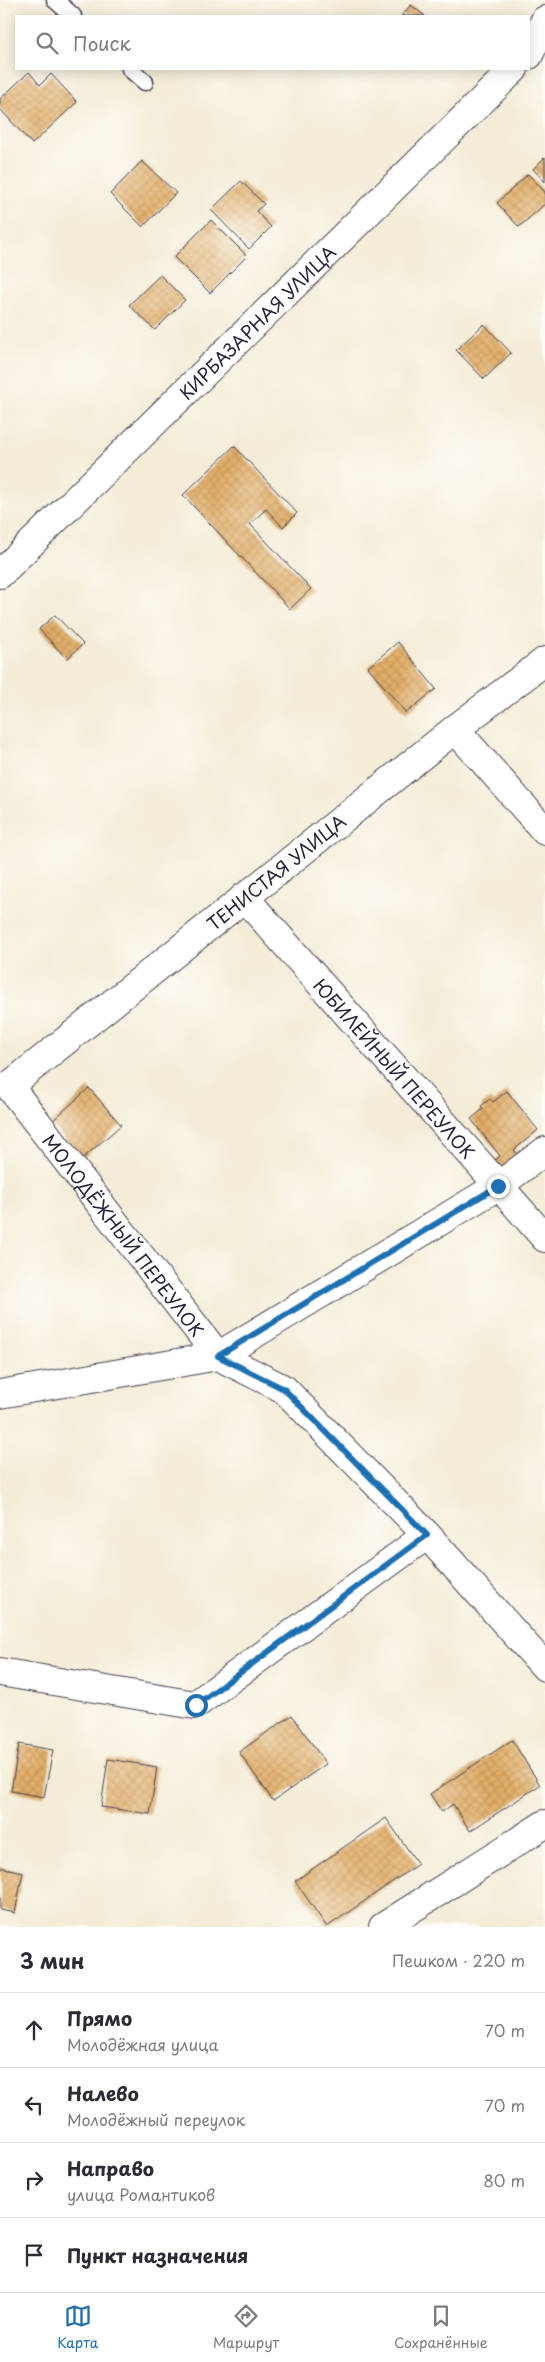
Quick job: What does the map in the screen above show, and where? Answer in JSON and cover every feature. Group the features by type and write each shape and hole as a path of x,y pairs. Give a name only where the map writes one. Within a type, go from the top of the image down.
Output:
{"street":[{"path":"542,0 545,8"},
{"path":"530,52 545,20"},
{"name":"КИРБАЗАРНАЯ УЛИЦА","path":"0,574 513,70"},
{"name":"ТЕНИСТАЯ УЛИЦА","path":"9,1086 455,729 545,661"},
{"path":"455,729 545,831"},
{"name":"ЮБИЛЕЙНЫЙ ПЕРЕУЛОК","path":"244,897 545,1238"},
{"name":"МОЛОДЁЖНЫЙ ПЕРЕУЛОК","path":"9,1086 218,1356 284,1389 427,1535 545,1667"},
{"path":"0,1394 218,1356 498,1186 545,1152"},
{"path":"0,1672 196,1705 427,1535"},
{"path":"384,1927 545,1824"}],"lane":[{"path":"55,0 72,15"},
{"path":"131,70 145,82"}],"building":[{"path":"411,5 424,15 402,15"},
{"path":"29,72 40,85 51,74 77,102 32,144 0,109 0,99"},
{"path":"545,157 545,182 533,169"},
{"path":"142,161 176,193 143,227 110,194"},
{"path":"528,174 545,192 545,204 519,227 497,203"},
{"path":"241,181 264,204 256,211 271,227 249,249 211,210"},
{"path":"211,220 247,256 210,293 174,257"},
{"path":"160,275 185,300 155,330 129,305"},
{"path":"484,324 511,353 484,379 456,350"},
{"path":"234,446 297,513 283,527 266,509 250,524 311,589 290,609 183,495"},
{"path":"55,615 83,644 67,659 39,629"},
{"path":"398,642 436,689 406,713 368,667"},
{"path":"89,1088 121,1125 82,1159 50,1123"},
{"path":"507,1091 538,1130 514,1150 524,1163 501,1182 489,1166 500,1156 471,1119 483,1109 481,1106 490,1099 493,1102"},
{"path":"292,1715 326,1764 273,1801 239,1752"},
{"path":"512,1740 540,1785 470,1831 453,1804 442,1812 430,1794"},
{"path":"19,1744 53,1750 44,1797 11,1791"},
{"path":"108,1759 157,1767 150,1814 101,1807"},
{"path":"386,1818 418,1864 327,1927 295,1881"},
{"path":"0,1867 23,1872 15,1913 0,1910"}],"route":[{"path":"196,1705 427,1535 284,1389 218,1356 498,1186"}]}
